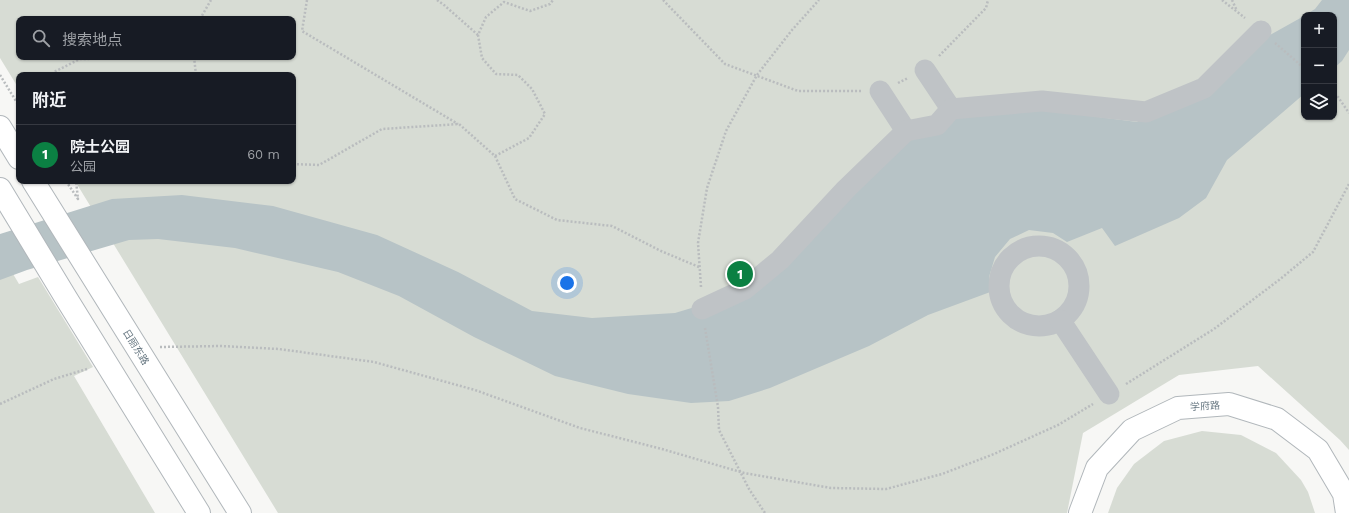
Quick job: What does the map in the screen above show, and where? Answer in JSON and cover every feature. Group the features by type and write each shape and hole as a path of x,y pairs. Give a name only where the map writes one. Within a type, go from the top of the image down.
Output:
{"main road":[{"path":"0,127 16,153"},
{"name":"日丽东路","path":"35,184 240,513"},
{"path":"3,193 199,513"},
{"name":"学府路","path":"1080,513 1098,468 1132,430 1178,408 1221,404 1229,404 1277,419 1318,450 1346,500"}],"street":[{"path":"703,315 745,289 780,260 846,189 906,131 937,125 951,109 1042,101 1146,112 1204,88 1266,35"},
{"path":"925,70 951,109"},
{"path":"880,91 906,131"},
{"path":"1060,320 1109,394"}],"path":[{"path":"202,16 211,0"},
{"path":"307,0 302,31 459,124 495,156 515,200 557,220 612,226 661,251 700,267"},
{"path":"437,0 478,35"},
{"path":"495,156 529,138 545,114 532,89 518,75 496,74 482,58 478,35 486,17 504,2 530,11 550,4 553,0"},
{"path":"663,0 725,64 798,91 880,91 925,70 986,8 988,0"},
{"path":"765,513 749,489 719,430 718,407 703,315 698,243 707,188 726,131 757,75 792,30 820,0"},
{"path":"1232,0 1237,12"},
{"path":"1266,35 1301,65"},
{"path":"54,72 78,60"},
{"path":"194,60 196,72"},
{"path":"0,75 16,101"},
{"path":"1337,97 1349,113"},
{"path":"296,164 319,165 382,129 459,124"},
{"path":"68,184 78,199 76,184"},
{"path":"140,353 158,347 221,346 279,349 374,362 475,390 580,428 662,449 740,472 831,488 886,489 942,474 994,454 1058,425 1214,329 1279,280 1313,252 1349,184"},
{"path":"0,404 54,379 106,363"}],"shaded area":[{"path":"0,0 1349,0 1349,450 1340,440 1258,366 1179,375 1083,433 1067,513 278,513 77,184 296,184 296,72 16,72 16,84 0,58"},
{"path":"1322,0 1349,0 1349,50 1342,61 1337,65 1337,12 1310,12 1315,9"},
{"path":"1301,18 1301,97 1227,160 1206,198 1179,218 1115,246 1102,228 1067,242 1053,233 1029,230 1010,239 995,257 989,277 993,291 928,315 869,346 770,388 729,401 691,403 628,394 555,376 474,337 399,296 338,272 235,248 158,239 129,240 27,270 0,280 0,234 112,199 182,195 273,206 377,235 458,272 532,311 592,318 675,313 728,297 885,151 974,107 1037,109 1137,122 1241,51"},
{"path":"0,252 19,284 38,277 93,367 74,376 155,513 0,513"},
{"path":"1202,431 1241,435 1276,453 1301,480 1308,492 1315,513 1108,513 1117,488 1134,464 1164,441"}],"place":[{"name":"院士公园","path":"740,274"}]}
